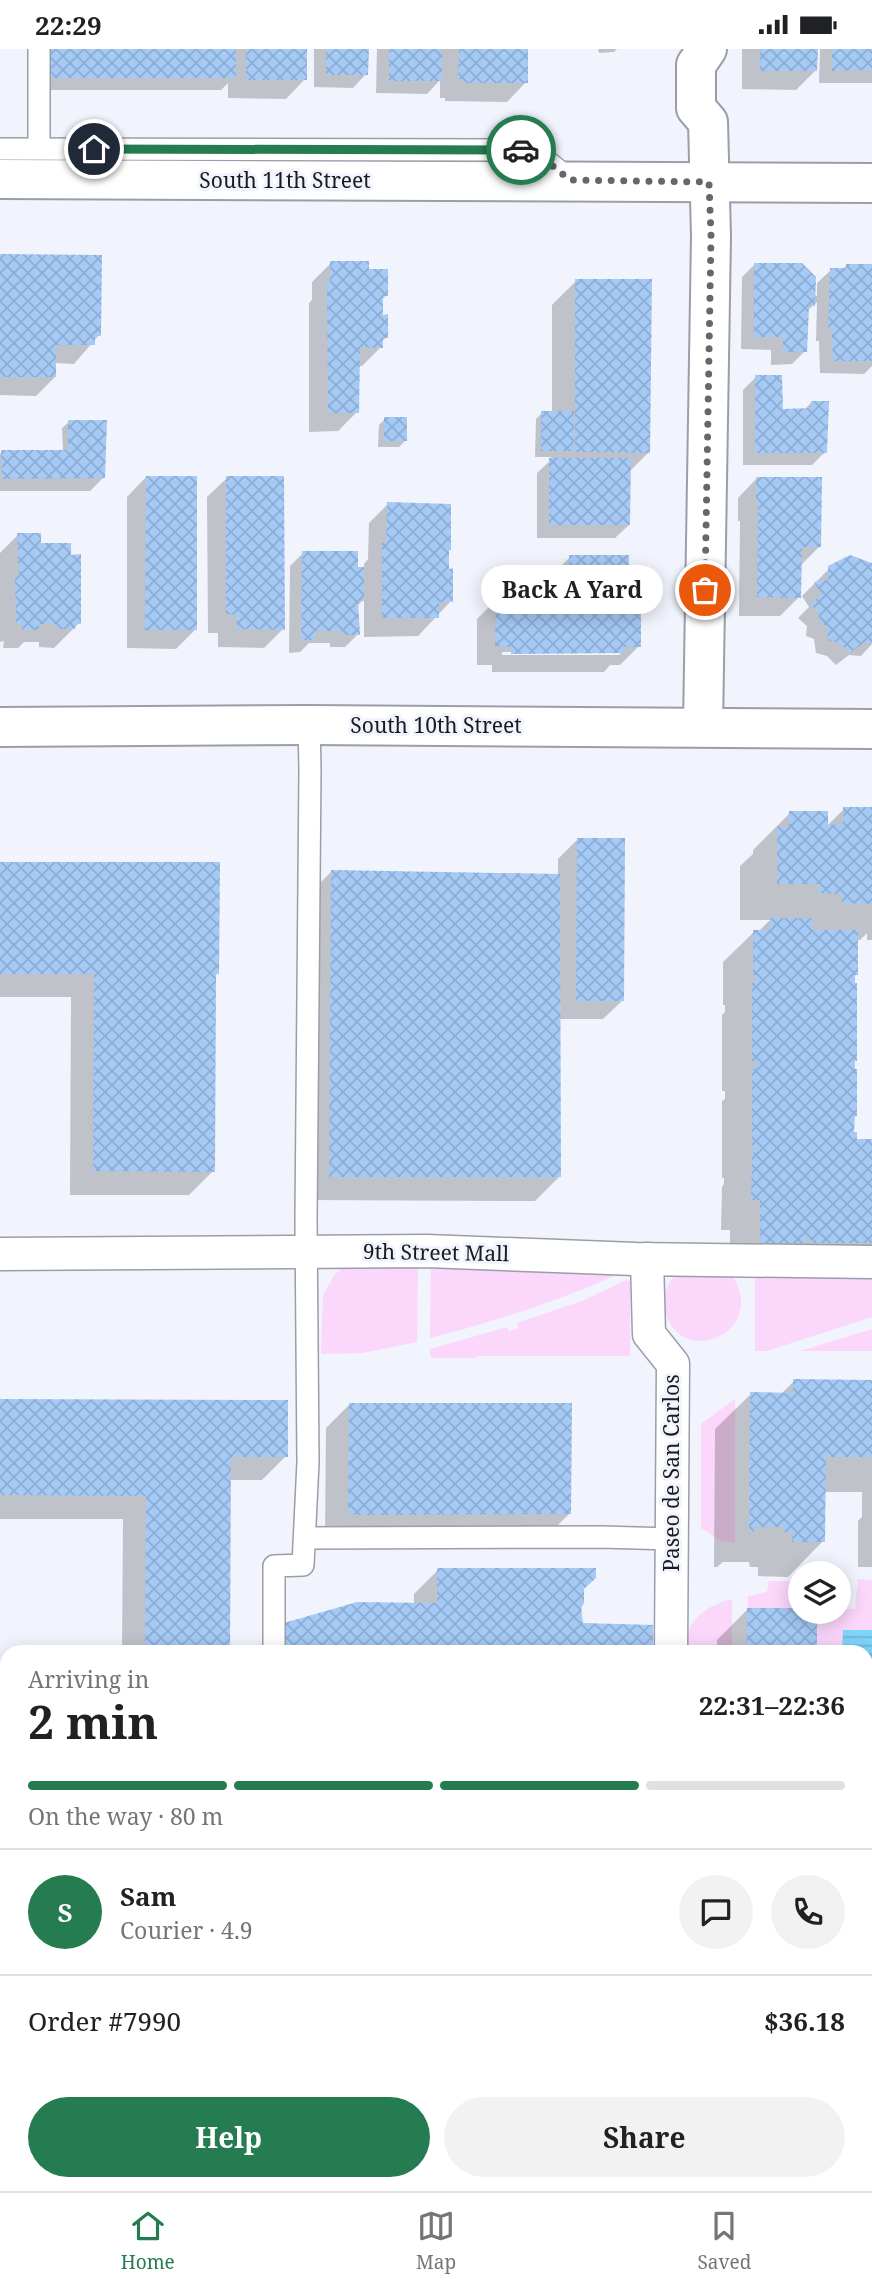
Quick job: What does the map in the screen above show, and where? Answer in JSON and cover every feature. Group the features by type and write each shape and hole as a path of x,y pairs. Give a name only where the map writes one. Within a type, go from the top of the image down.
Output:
{"main road":[{"path":"703,726 711,236 708,121 719,110 719,64 708,49"},
{"name":"South 11th Street","path":"0,179 709,182 862,176"},
{"name":"South 10th Street","path":"0,727 309,725 872,729"}],"street":[{"name":"9th Street Mall","path":"0,1254 427,1251 647,1259 872,1262"},
{"name":"Paseo de San Carlos","path":"647,1259 649,1334 673,1364 671,1645"}],"lane":[{"path":"38,49 39,148"},
{"name":"South 11th Street","path":"0,149 533,150 570,180"},
{"path":"274,1645 274,1566 303,1565 305,1538 309,1362 309,725"},
{"path":"305,1538 672,1539"}],"shaded area":[{"path":"431,1263 622,1272 528,1309 430,1338"},
{"path":"418,1264 417,1342 363,1353 321,1354 323,1295 335,1274 345,1267"},
{"path":"755,1272 872,1272 872,1317 767,1351 755,1351"},
{"path":"676,1274 732,1275 740,1295 740,1313 732,1327 719,1337 704,1341 689,1339 675,1330 666,1314 664,1297"},
{"path":"626,1280 630,1281 630,1356 430,1356 430,1349 507,1327 509,1332 518,1328 517,1323 582,1301"},
{"path":"872,1329 872,1351 800,1351"},
{"path":"735,1399 735,1543 721,1541 701,1528 701,1424"},
{"path":"858,1579 872,1580 872,1645 747,1645 748,1596 767,1592 769,1581 788,1581 788,1624 851,1624 851,1609 855,1609"},
{"path":"732,1599 732,1645 684,1645 692,1624 704,1611"}],"water":[{"path":"843,1630 872,1630 872,1645 842,1645"}],"building":[{"path":"44,49 236,49 236,78 44,78"},
{"path":"246,49 307,49 307,80 246,80"},
{"path":"326,49 369,49 368,75 326,75"},
{"path":"389,49 442,49 442,81 389,81"},
{"path":"459,49 528,49 528,83 463,83 463,79 458,79"},
{"path":"760,49 818,49 817,71 760,71"},
{"path":"832,49 872,49 872,70 832,71"},
{"path":"0,254 102,255 101,336 95,336 95,345 56,345 56,377 0,377"},
{"path":"330,261 369,261 369,269 388,269 388,296 383,296 383,315 388,314 388,338 383,337 383,348 360,347 359,413 328,413 327,282 330,282"},
{"path":"754,263 802,263 816,277 815,306 809,305 807,352 783,352 783,337 754,337"},
{"path":"846,264 872,264 872,361 833,361 832,329 828,328 830,268 846,268"},
{"path":"575,279 652,279 650,453 575,452"},
{"path":"755,375 782,375 783,409 811,408 811,401 829,401 827,453 755,453"},
{"path":"541,411 574,411 574,451 541,451"},
{"path":"384,417 407,417 407,441 384,441"},
{"path":"68,420 107,420 105,478 2,479 1,450 68,450"},
{"path":"549,458 631,458 630,525 549,525"},
{"path":"146,476 197,476 197,630 145,630"},
{"path":"226,476 284,476 285,630 237,629 236,615 226,614"},
{"path":"756,477 822,477 821,547 802,547 801,598 757,597"},
{"path":"387,502 451,504 449,569 453,568 453,602 439,602 439,618 382,618 382,543 386,543"},
{"path":"17,533 41,533 41,543 71,543 71,555 81,554 81,624 76,624 75,629 58,629 57,624 39,624 39,630 22,630 22,623 16,623 15,575 19,576"},
{"path":"302,551 358,551 358,567 364,567 364,601 358,601 360,635 342,635 342,631 315,631 315,640 301,640"},
{"path":"569,555 629,555 629,589 569,590"},
{"path":"850,555 872,563 872,643 863,643 850,653 840,643 829,641 826,626 819,623 819,612 810,604 822,594 814,582 828,580 828,566"},
{"path":"496,599 512,599 512,606 641,606 641,647 625,647 625,653 511,654 511,647 495,646"},
{"path":"843,807 872,807 872,904 842,903 842,894 818,893 819,884 777,884 777,827 789,827 789,811 828,811 828,825 843,824"},
{"path":"577,838 625,838 624,1001 576,1001"},
{"path":"0,862 220,862 219,974 216,974 215,1172 93,1171 94,974 0,974"},
{"path":"331,870 560,874 561,1177 329,1177"},
{"path":"770,918 812,918 812,930 858,930 858,975 855,975 857,1116 854,1132 857,1132 857,1139 872,1139 872,1243 813,1243 813,1240 806,1240 806,1243 760,1243 760,1200 751,1200 754,1154 752,1069 755,1069 755,1061 752,1061 752,983 755,983 753,930 770,930"},
{"path":"793,1379 872,1380 872,1457 826,1457 825,1542 792,1542 793,1532 784,1532 784,1527 754,1527 754,1533 749,1532 750,1392 793,1393"},
{"path":"0,1399 288,1400 288,1457 231,1457 230,1645 145,1645 146,1496 0,1495"},
{"path":"349,1403 572,1403 571,1514 348,1513"},
{"path":"437,1568 596,1568 596,1578 584,1589 584,1603 581,1608 583,1623 653,1625 653,1645 284,1645 284,1623 357,1602 437,1603"},
{"path":"747,1608 788,1608 788,1624 817,1624 817,1645 747,1645"}],"way so far":[{"path":"521,150 533,150 570,180 709,182 711,236 705,590"}],"place":[{"name":"Back A Yard","path":"705,590"}],"route":[{"path":"94,149 521,150"}]}
